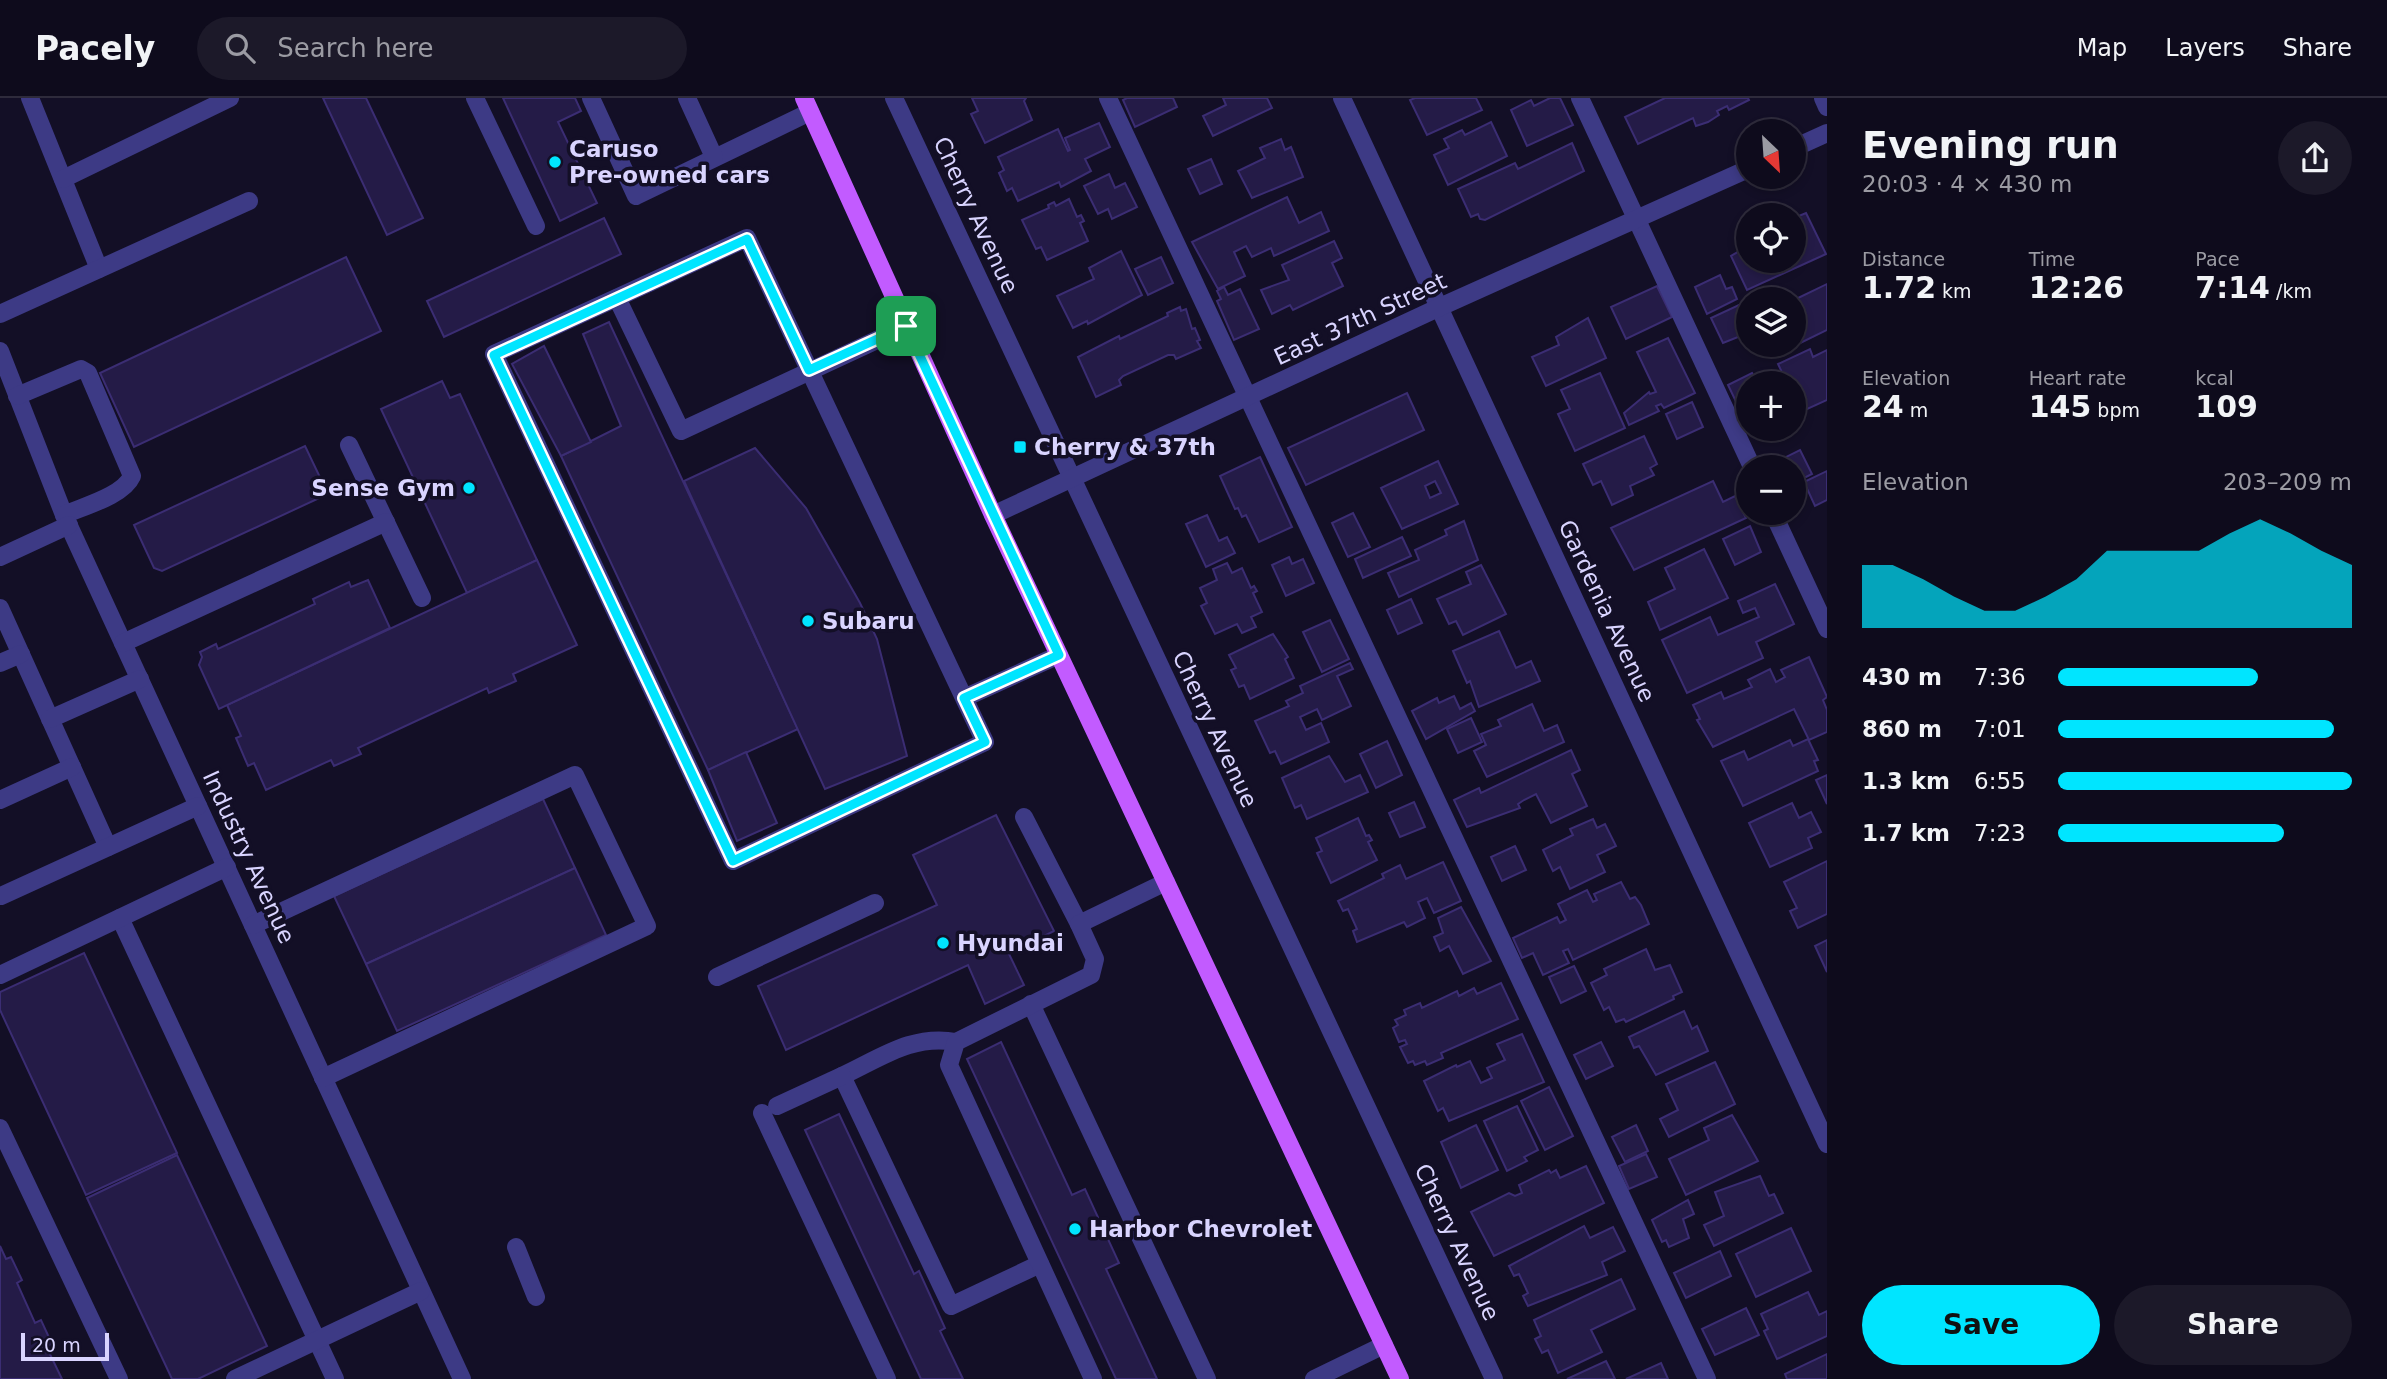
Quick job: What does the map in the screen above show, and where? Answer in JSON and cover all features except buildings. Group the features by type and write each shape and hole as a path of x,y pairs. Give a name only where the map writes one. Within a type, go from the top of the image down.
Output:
{"main road":[{"path":"807,105 993,515 1400,1379"}],"street":[{"path":"30,98 99,269"},
{"path":"62,178 230,98"},
{"path":"475,98 536,226"},
{"path":"591,98 636,196 714,158 807,105"},
{"path":"687,98 714,158"},
{"name":"Cherry Avenue","path":"894,98 1494,1379"},
{"path":"1108,98 1707,1379"},
{"name":"Gardenia Avenue","path":"1342,98 1827,1144"},
{"path":"1580,98 1746,455"},
{"path":"1823,98 1827,107"},
{"path":"1806,143 1827,133"},
{"name":"East 37th Street","path":"993,515 1440,307 1736,174"},
{"path":"0,314 249,201"},
{"path":"747,239 985,742 733,861 494,355 617,298 747,239"},
{"path":"617,298 681,431 906,326"},
{"name":"Industry Avenue","path":"0,351 67,520 462,1379"},
{"path":"0,557 118,490 129,483 132,476 88,373 81,369 17,396"},
{"path":"349,445 422,598"},
{"path":"123,643 386,522"},
{"path":"1779,525 1827,629"},
{"path":"0,608 108,847"},
{"path":"0,663 21,654"},
{"path":"964,698 1059,655"},
{"path":"50,719 140,679"},
{"path":"0,800 72,767"},
{"path":"253,925 575,775 647,926 323,1078"},
{"path":"1,895 198,806"},
{"path":"887,1379 770,1110 915,1042 932,1038 956,1042 1091,975 1095,959 1024,817"},
{"path":"0,975 227,867"},
{"path":"1079,924 1166,882"},
{"path":"717,977 875,903"},
{"path":"120,918 335,1379"},
{"path":"1031,1004 1207,1379"},
{"path":"956,1042 949,1065 1093,1379"},
{"path":"842,1076 951,1306 1040,1264"},
{"path":"0,1128 119,1379"},
{"path":"516,1247 536,1297"},
{"path":"235,1379 421,1291"},
{"path":"1314,1379 1384,1345"}],"place":[{"name":"Caruso Pre-owned cars","path":"555,162"},
{"name":"Cherry & 37th","path":"1020,447"},
{"name":"Sense Gym","path":"469,488"},
{"name":"Subaru","path":"808,621"},
{"name":"Hyundai","path":"943,943"},
{"name":"Harbor Chevrolet","path":"1075,1229"}],"route":[{"path":"747,239 809,370 906,326 1059,655 964,698 985,742 733,861 494,355 747,239"}]}
